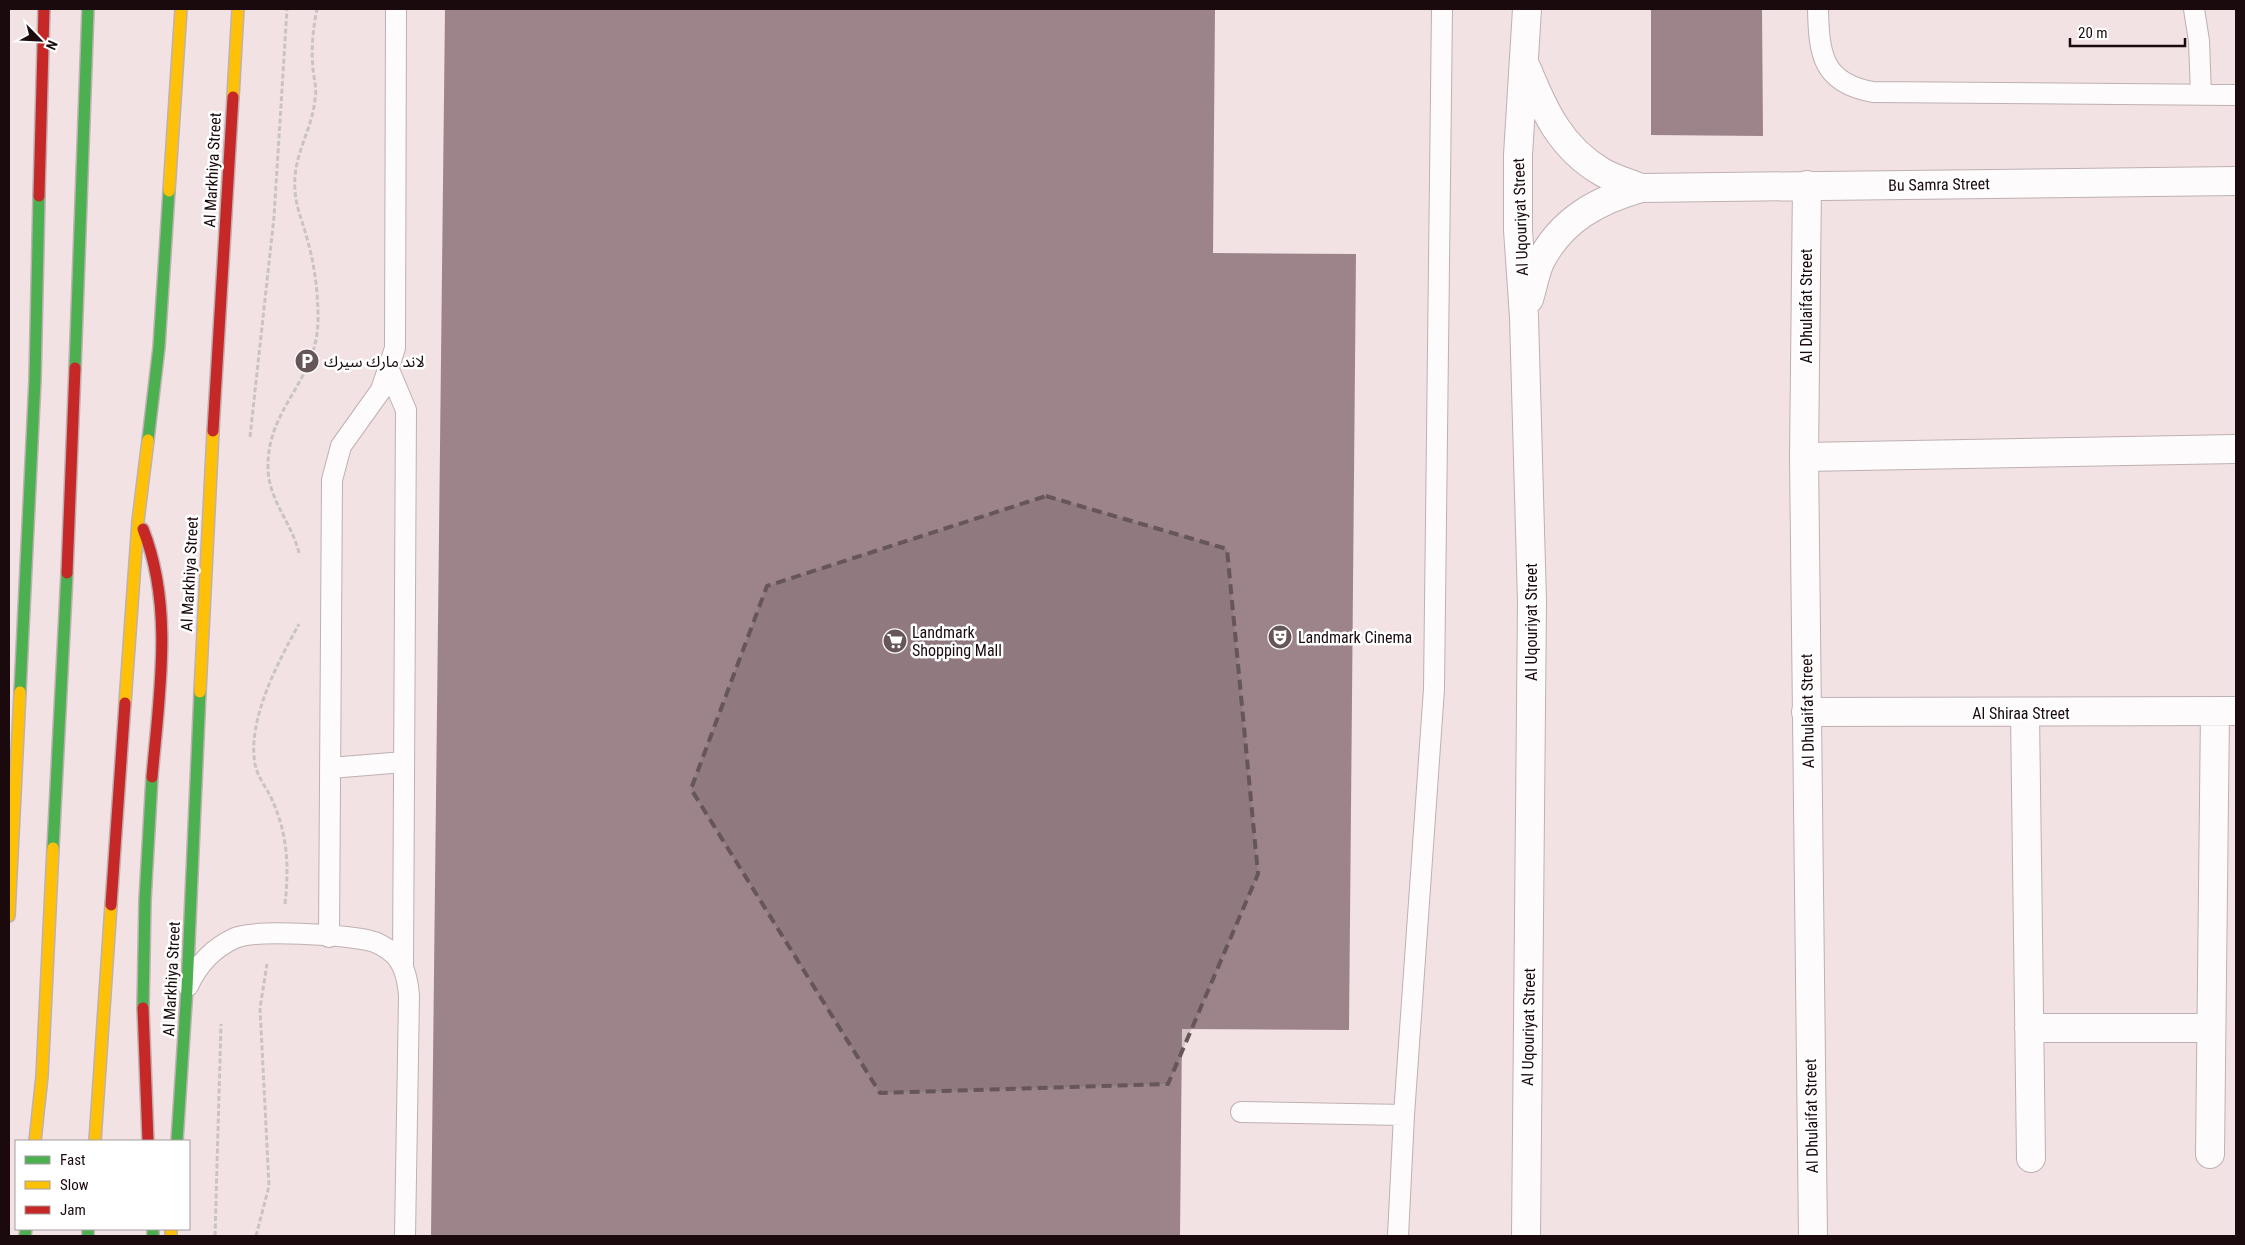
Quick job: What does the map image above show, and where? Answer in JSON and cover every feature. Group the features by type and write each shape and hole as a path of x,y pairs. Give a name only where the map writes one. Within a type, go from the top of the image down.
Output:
{"main road":[{"path":"9,916 34,390 44,9"},
{"path":"35,1140 42,1076 70,506 88,9"},
{"path":"95,1140 138,521 159,347 181,9"},
{"name":"Al Markhiya Street","path":"177,1140 187,988 209,503 238,9"},
{"path":"138,521 150,542 161,609 159,693 148,820 145,929 144,1046 148,1140"}],"street":[{"name":"Al Uqouriyat Street","path":"1526,9 1518,156 1518,212 1524,317 1532,601 1526,1236"},
{"name":"Bu Samra Street","path":"1524,63 1545,113 1570,147 1602,172 1641,188"},
{"name":"Bu Samra Street","path":"1524,317 1540,262 1558,235 1582,213 1610,197 1641,188 2236,181"},
{"name":"Al Dhulaifat Street","path":"1807,185 1804,457 1813,1236"},
{"path":"1804,457 2236,449"},
{"path":"2210,1154 2210,1028 2226,711"},
{"name":"Al Shiraa Street","path":"1806,712 2025,713 2226,711"},
{"path":"2025,713 2031,1158"},
{"path":"2029,1028 2210,1028"}],"lane":[{"path":"329,937 332,480 341,446 381,390 395,348 396,9"},
{"path":"1398,1236 1404,1115 1434,689 1442,9"},
{"path":"1818,9 1819,43 1822,58 1831,72 1843,82 1858,89 1873,92 2236,95"},
{"path":"2194,9 2199,40 2201,95"},
{"path":"389,370 406,410 403,967"},
{"path":"330,768 404,762"},
{"path":"187,988 198,968 224,944 251,934 281,934 368,941 382,946 394,955 403,967 408,981 409,996 405,1236"},
{"path":"1241,1112 1404,1115"}],"path":[{"path":"250,438 274,217 287,9"},
{"path":"300,560 297,545 276,506 268,471 268,452 279,414 302,380 312,359 317,338 318,318 312,261 298,210 294,172 298,153 313,113 316,97 312,41 317,9"},
{"path":"256,1236 269,1186 260,1008 266,967 281,934 288,869 286,845 278,815 262,784 256,766 253,746 255,731 269,686 283,652 300,622"},
{"path":"215,1236 222,1022"}],"highlighted area":[{"path":"1046,496 1227,549 1258,874 1168,1084 880,1093 691,789 767,586"}],"building":[{"name":"Landmark Shopping Mall","path":"445,9 1215,9 1213,253 1356,254 1349,1030 1182,1029 1180,1236 431,1236"},
{"path":"1651,9 1762,9 1763,136 1651,135"}],"traffic: fast":[{"path":"75,368 88,9"},
{"path":"148,440 159,347 169,191"},
{"path":"20,692 35,380 39,196"},
{"path":"53,848 67,573"},
{"path":"177,1140 187,988 200,692"},
{"path":"143,1008 145,900 152,777"},
{"path":"25,1236 26,1230"},
{"path":"88,1230 88,1236"},
{"path":"153,1230 153,1236"}],"traffic: slow":[{"path":"169,191 181,9"},
{"path":"233,97 238,9"},
{"path":"200,692 213,431"},
{"path":"125,703 138,521 148,440"},
{"path":"9,916 20,692"},
{"path":"35,1140 42,1076 53,848"},
{"path":"95,1140 111,905"},
{"path":"171,1230 171,1236"}],"traffic: jam":[{"path":"39,196 44,9"},
{"path":"213,431 233,97"},
{"path":"67,573 75,368"},
{"path":"143,529 153,559 161,620 162,652 152,777"},
{"path":"111,905 125,703"},
{"path":"143,1008 148,1140"}],"place":[{"name":"لاند مارك سيرك","path":"307,361"},
{"name":"Landmark Cinema","path":"1280,637"},
{"name":"Landmark Shopping Mall","path":"895,641"}]}
